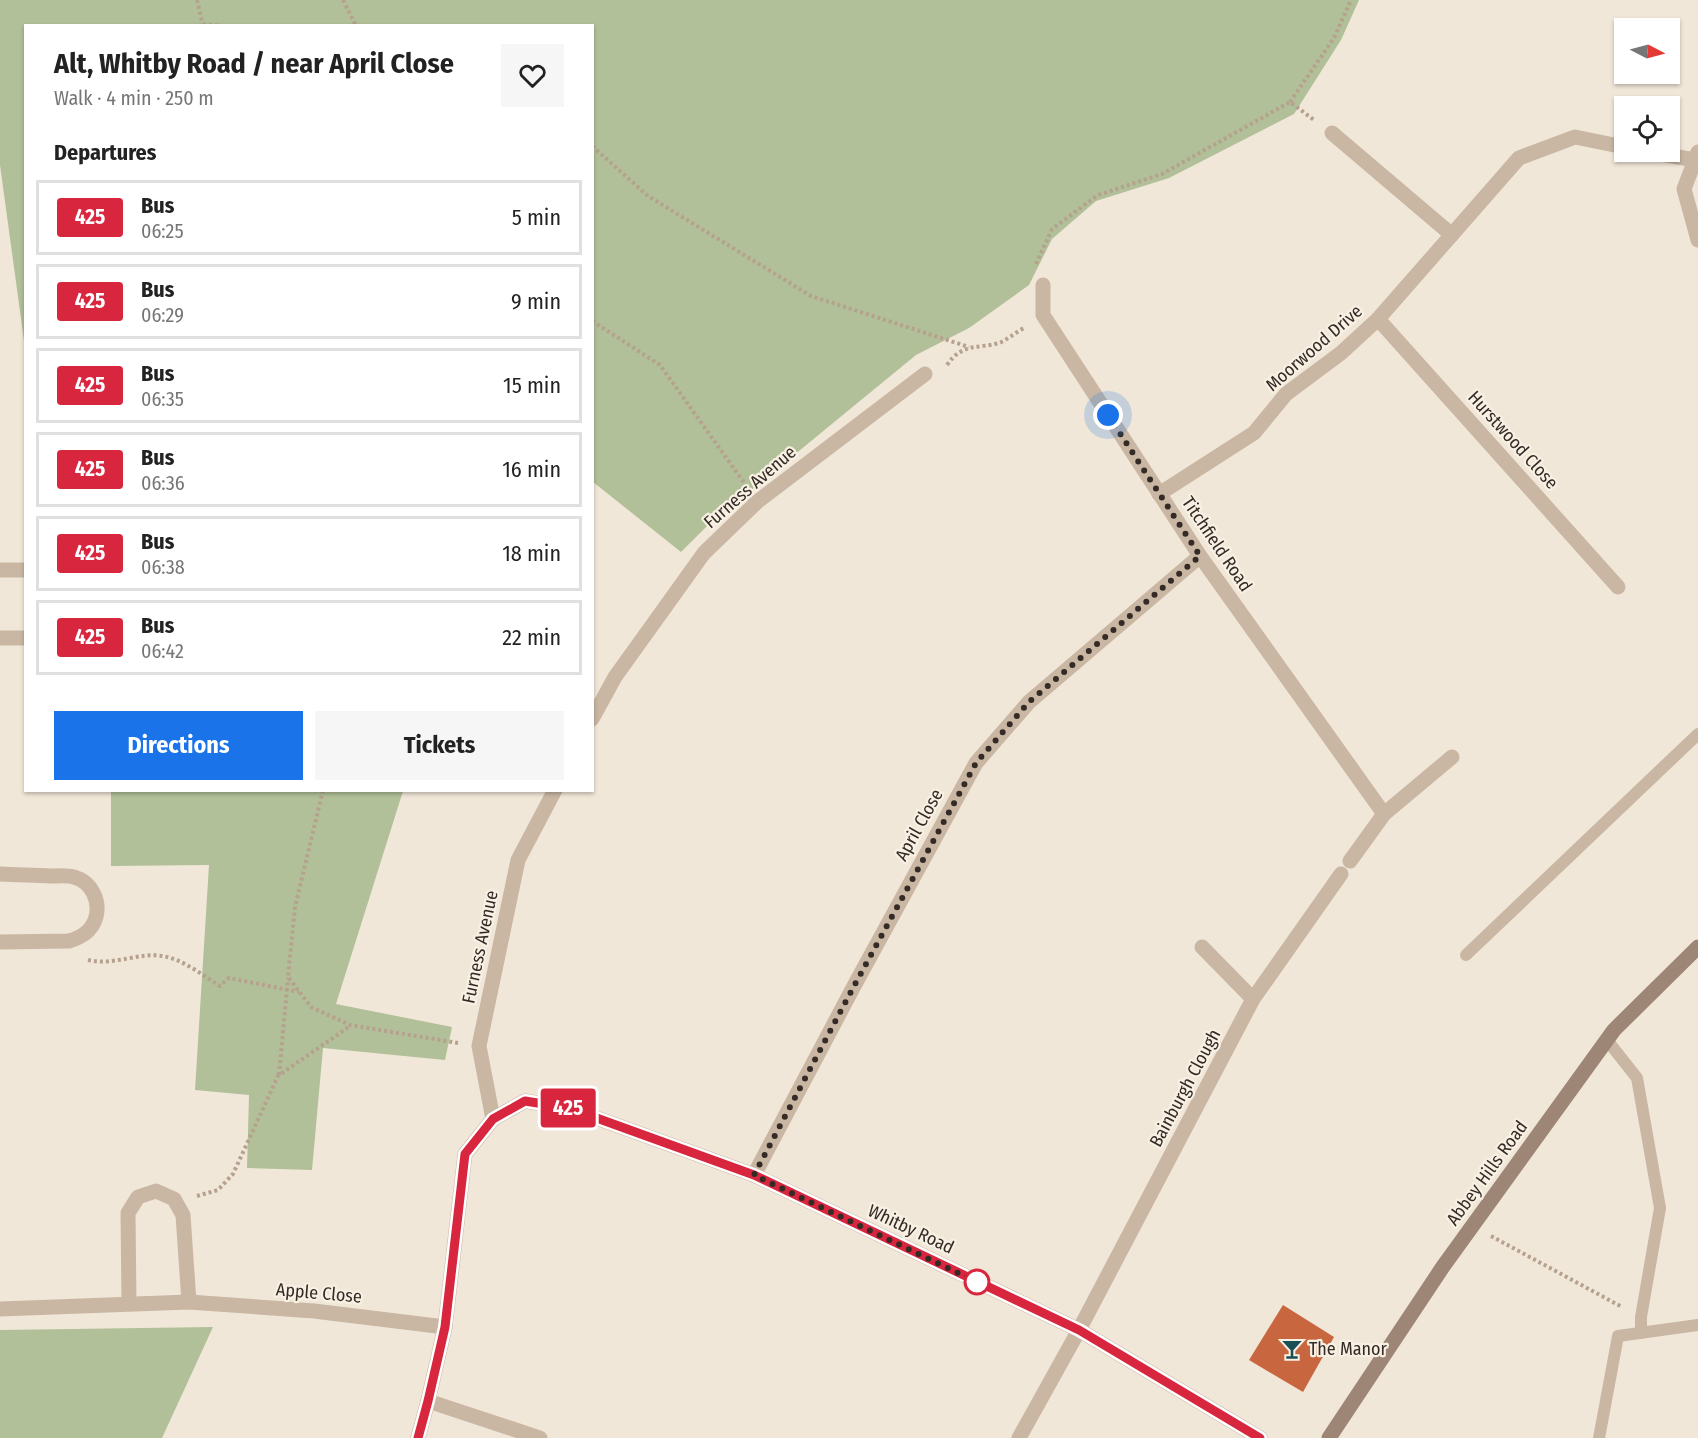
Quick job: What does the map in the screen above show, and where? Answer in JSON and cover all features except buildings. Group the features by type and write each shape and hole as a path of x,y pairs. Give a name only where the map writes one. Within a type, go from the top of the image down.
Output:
{"main road":[{"name":"Abbey Hills Road","path":"1329,1438 1442,1268 1614,1030 1698,947"}],"street":[{"path":"1332,133 1452,235"},
{"name":"Moorwood Drive","path":"1159,494 1254,434 1286,394 1341,353 1378,319 1519,158 1575,137 1614,145"},
{"path":"1680,154 1696,155 1684,189 1698,240"},
{"path":"1043,285 1043,315"},
{"name":"Titchfield Road","path":"1043,315 1200,556 1384,814"},
{"name":"Hurstwood Close","path":"1378,319 1618,587"},
{"name":"Furness Avenue","path":"594,715 615,677 704,553 757,502 925,374"},
{"name":"April Close","path":"754,1175 976,763 1029,702 1200,556"},
{"path":"0,570 24,570"},
{"path":"0,638 24,638"},
{"name":"Bainburgh Clough","path":"1019,1438 1079,1330 1253,999 1384,814 1452,757"},
{"name":"Furness Avenue","path":"493,1119 479,1046 518,860 554,792"},
{"path":"0,874 74,876 88,885 97,900 98,910 94,923 80,938 69,941 0,942"},
{"path":"1202,947 1253,999"},
{"name":"Whitby Road","path":"493,1119 525,1101 569,1108 754,1175 1079,1330 1260,1438"},
{"path":"418,1438 445,1327 465,1154 493,1119"},
{"path":"129,1303 128,1213 138,1197 156,1191 174,1199 183,1215 189,1302"},
{"name":"Apple Close","path":"0,1309 189,1302 315,1311 445,1327"},
{"path":"428,1401 540,1438"}],"lane":[{"path":"1466,955 1698,734"},
{"path":"1607,1040 1636,1078 1660,1208 1641,1317 1641,1333"},
{"path":"1599,1438 1618,1336 1698,1325"}],"path":[{"path":"196,0 203,24"},
{"path":"343,0 355,24"},
{"path":"1043,285 1035,262 1052,229 1098,195 1162,174 1290,102 1334,38 1351,0"},
{"path":"1290,102 1332,133"},
{"path":"594,148 648,196 811,296 969,347"},
{"path":"925,374 939,379 952,357 969,347 1000,343 1043,315"},
{"path":"594,322 660,365 757,502"},
{"path":"176,1203 218,1190 233,1174 279,1076 295,907 323,792"},
{"path":"69,941 77,957 95,962 160,955 179,960 220,986 229,978 300,993"},
{"path":"288,978 310,1006 350,1026 479,1046"},
{"path":"279,1076 350,1026"},
{"path":"1473,1226 1641,1317"}],"green space":[{"path":"0,0 1359,0 1341,40 1294,114 1169,178 1096,201 1052,239 1029,285 969,328 916,355 705,528 681,552 594,483 594,24 24,24 24,341 0,165"},
{"path":"111,792 403,792 336,1004 452,1027 445,1060 323,1048 312,1170 247,1168 249,1095 195,1090 209,865 111,866"},
{"path":"213,1327 162,1438 0,1438 0,1330"}],"bus line":[{"name":"425","path":"418,1438 445,1327 465,1154 493,1119 525,1101 569,1108 754,1175 1079,1330 1260,1438"}],"place":[{"name":"The Manor","path":"1292,1349"}],"route":[{"path":"977,1282 754,1175 976,763 1029,702 1200,556 1108,415"}]}
